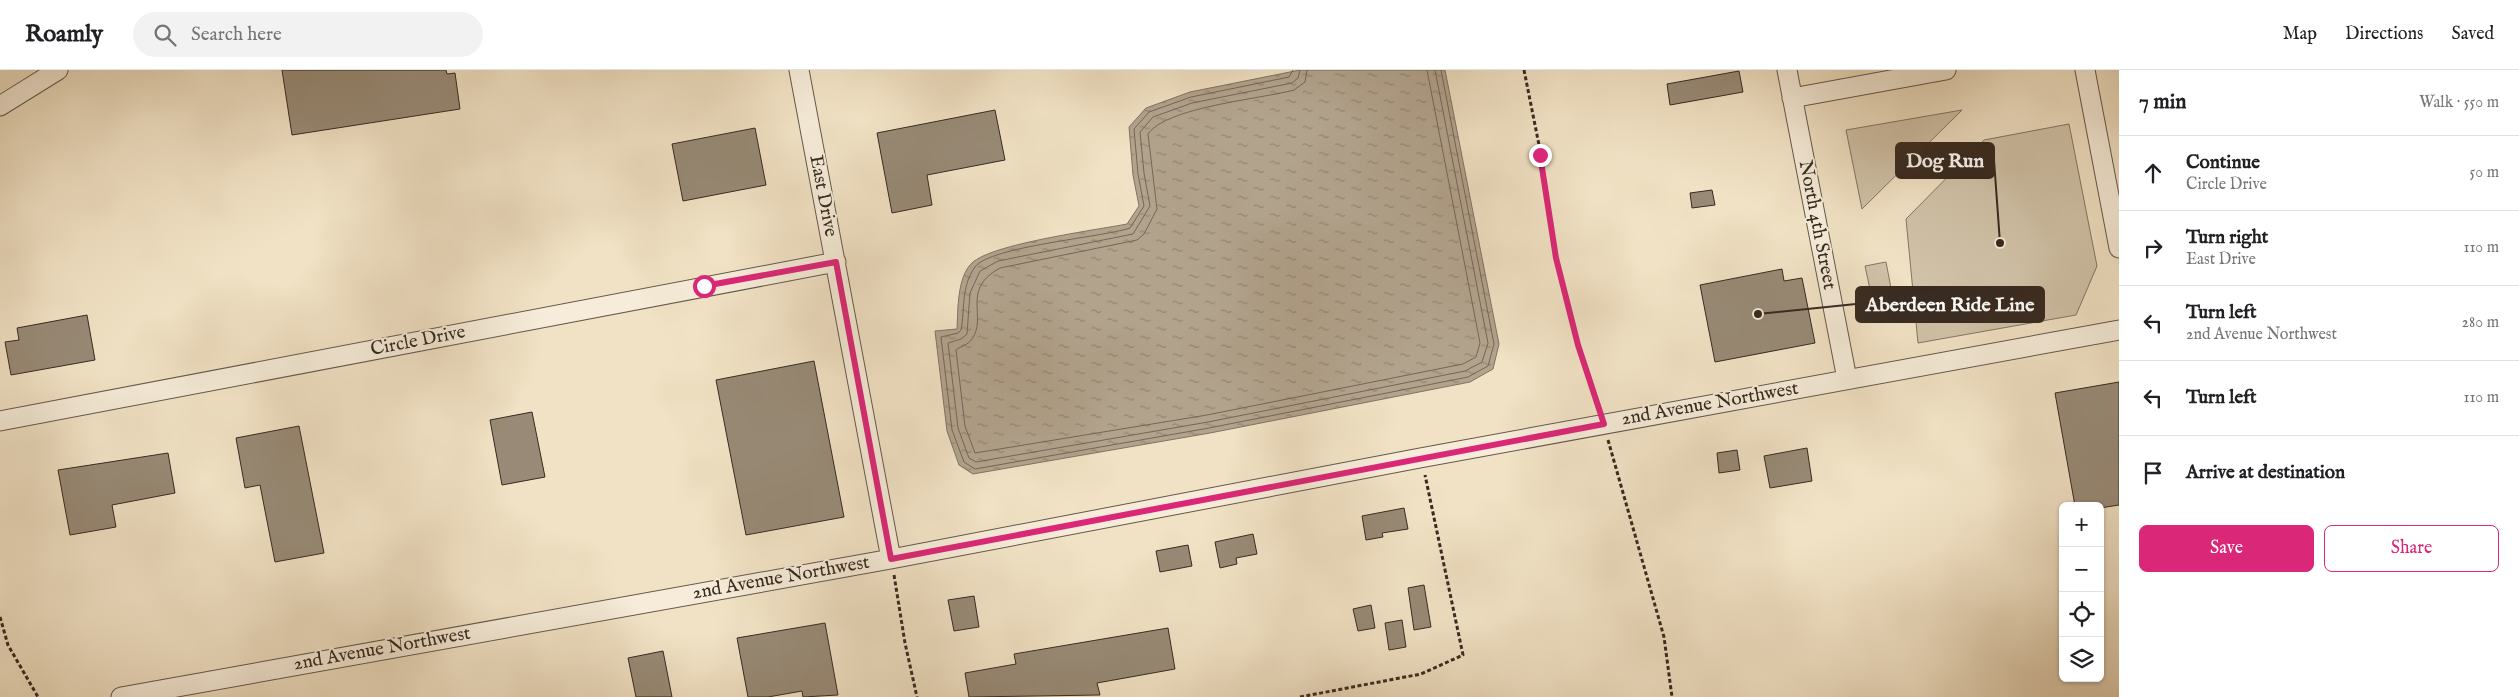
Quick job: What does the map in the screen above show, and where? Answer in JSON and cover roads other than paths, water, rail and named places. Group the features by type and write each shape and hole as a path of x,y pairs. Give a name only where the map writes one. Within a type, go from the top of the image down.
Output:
{"street":[{"name":"East Drive","path":"799,70 891,559"},
{"name":"North 4th Street","path":"1787,70 1847,379"},
{"path":"2085,70 2119,248"},
{"path":"1792,98 1937,71"},
{"path":"0,106 47,73"},
{"name":"Circle Drive","path":"0,421 836,262"},
{"name":"2nd Avenue Northwest","path":"120,697 891,559 1420,458 2119,330"}],"water":[{"path":"1300,70 1445,70 1499,344 1493,369 1470,382 1210,433 973,474 959,465 947,431 935,331 957,329 961,285 967,269 972,263 983,256 1021,244 1127,224 1139,206 1133,175 1129,127 1146,108 1190,92"}],"place":[{"name":"Dog Run","path":"2000,243"},
{"name":"Aberdeen Ride Line","path":"1758,314"}]}
